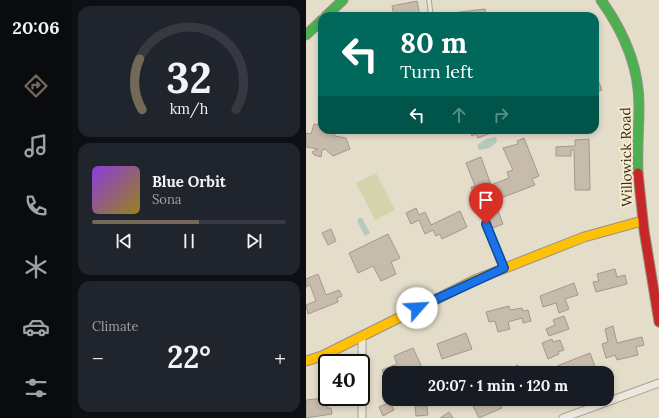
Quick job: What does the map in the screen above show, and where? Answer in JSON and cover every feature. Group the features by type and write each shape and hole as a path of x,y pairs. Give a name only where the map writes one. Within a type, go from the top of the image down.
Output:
{"street":[{"path":"330,12 343,0"},
{"name":"Willowick Road","path":"601,0 612,15 627,42 636,75 639,102 638,172 642,221 659,322"},
{"path":"306,35 318,24"},
{"path":"306,361 322,356 417,308 504,268 584,237 642,221"},
{"path":"362,336 362,418"},
{"path":"563,418 659,383"}],"lane":[{"path":"429,0 430,12"},
{"path":"486,224 504,268"}],"green space":[{"path":"376,173 395,210 375,220 356,183"}],"shaded area":[{"path":"496,137 497,142 490,148 479,150 477,145 486,139"},
{"path":"359,218 362,218 370,233 365,236 357,221"}],"building":[{"path":"417,1 419,12 393,12 392,6"},
{"path":"485,9 485,12 460,12"},
{"path":"599,82 602,90 599,91"},
{"path":"314,124 318,124 318,134 334,134 335,136 346,138 350,149 333,156 325,149 322,150 321,157 314,155 312,152 318,149 306,147 306,133 311,134"},
{"path":"476,134 488,134 478,138"},
{"path":"524,138 539,176 532,179 535,185 483,205 479,197 475,198 471,187 475,186 466,163 481,157 491,185 509,178 507,172 513,170 503,148 518,144 517,141"},
{"path":"589,139 590,190 575,190 574,150 571,150 571,156 556,156 556,147 575,146 575,140"},
{"path":"416,208 419,215 425,212 431,225 460,211 467,227 442,239 440,234 436,236 433,230 425,234 419,220 411,224 406,213"},
{"path":"497,208 503,224 493,228 487,212"},
{"path":"331,229 336,241 328,245 322,233"},
{"path":"388,234 400,258 391,262 396,274 381,281 373,266 358,273 349,253"},
{"path":"615,269 617,277 625,275 627,284 596,292 593,282 599,281 597,274"},
{"path":"318,274 326,295 339,290 342,296 337,298 338,302 308,314 306,305 316,301 310,285 306,287 306,279"},
{"path":"574,283 578,295 565,299 569,309 559,313 556,303 543,307 540,296"},
{"path":"509,306 510,310 522,308 523,311 528,310 531,321 523,323 522,318 508,322 510,329 498,332 495,321 489,322 486,312"},
{"path":"564,316 569,329 549,336 546,329 555,325 553,320"},
{"path":"613,326 617,343 642,337 644,345 636,347 638,355 617,360 615,355 606,358 602,344 608,342 605,329"},
{"path":"466,333 472,349 442,359 437,344"},
{"path":"552,339 553,342 560,340 564,350 548,359 542,343"},
{"path":"413,348 422,366 392,366 397,364 394,356"},
{"path":"590,353 595,366 557,366"},
{"path":"318,399 318,406 327,406 327,408 331,408 332,414 306,418 306,400"},
{"path":"392,406 394,410 383,416 379,407"},
{"path":"415,406 427,406 428,415 416,416"},
{"path":"473,406 501,406 502,408 479,418"},
{"path":"449,412 453,418 440,418"}],"traffic: fast":[{"path":"330,12 343,0"},
{"path":"601,0 617,24 629,50 636,77 639,105 638,173"},
{"path":"306,35 318,24"}],"traffic: slow":[{"path":"306,361 322,356 477,279 584,237 642,221"}],"traffic: jam":[{"path":"638,173 644,230 659,322"}],"route":[{"path":"417,308 477,279 504,268 486,224"}]}
